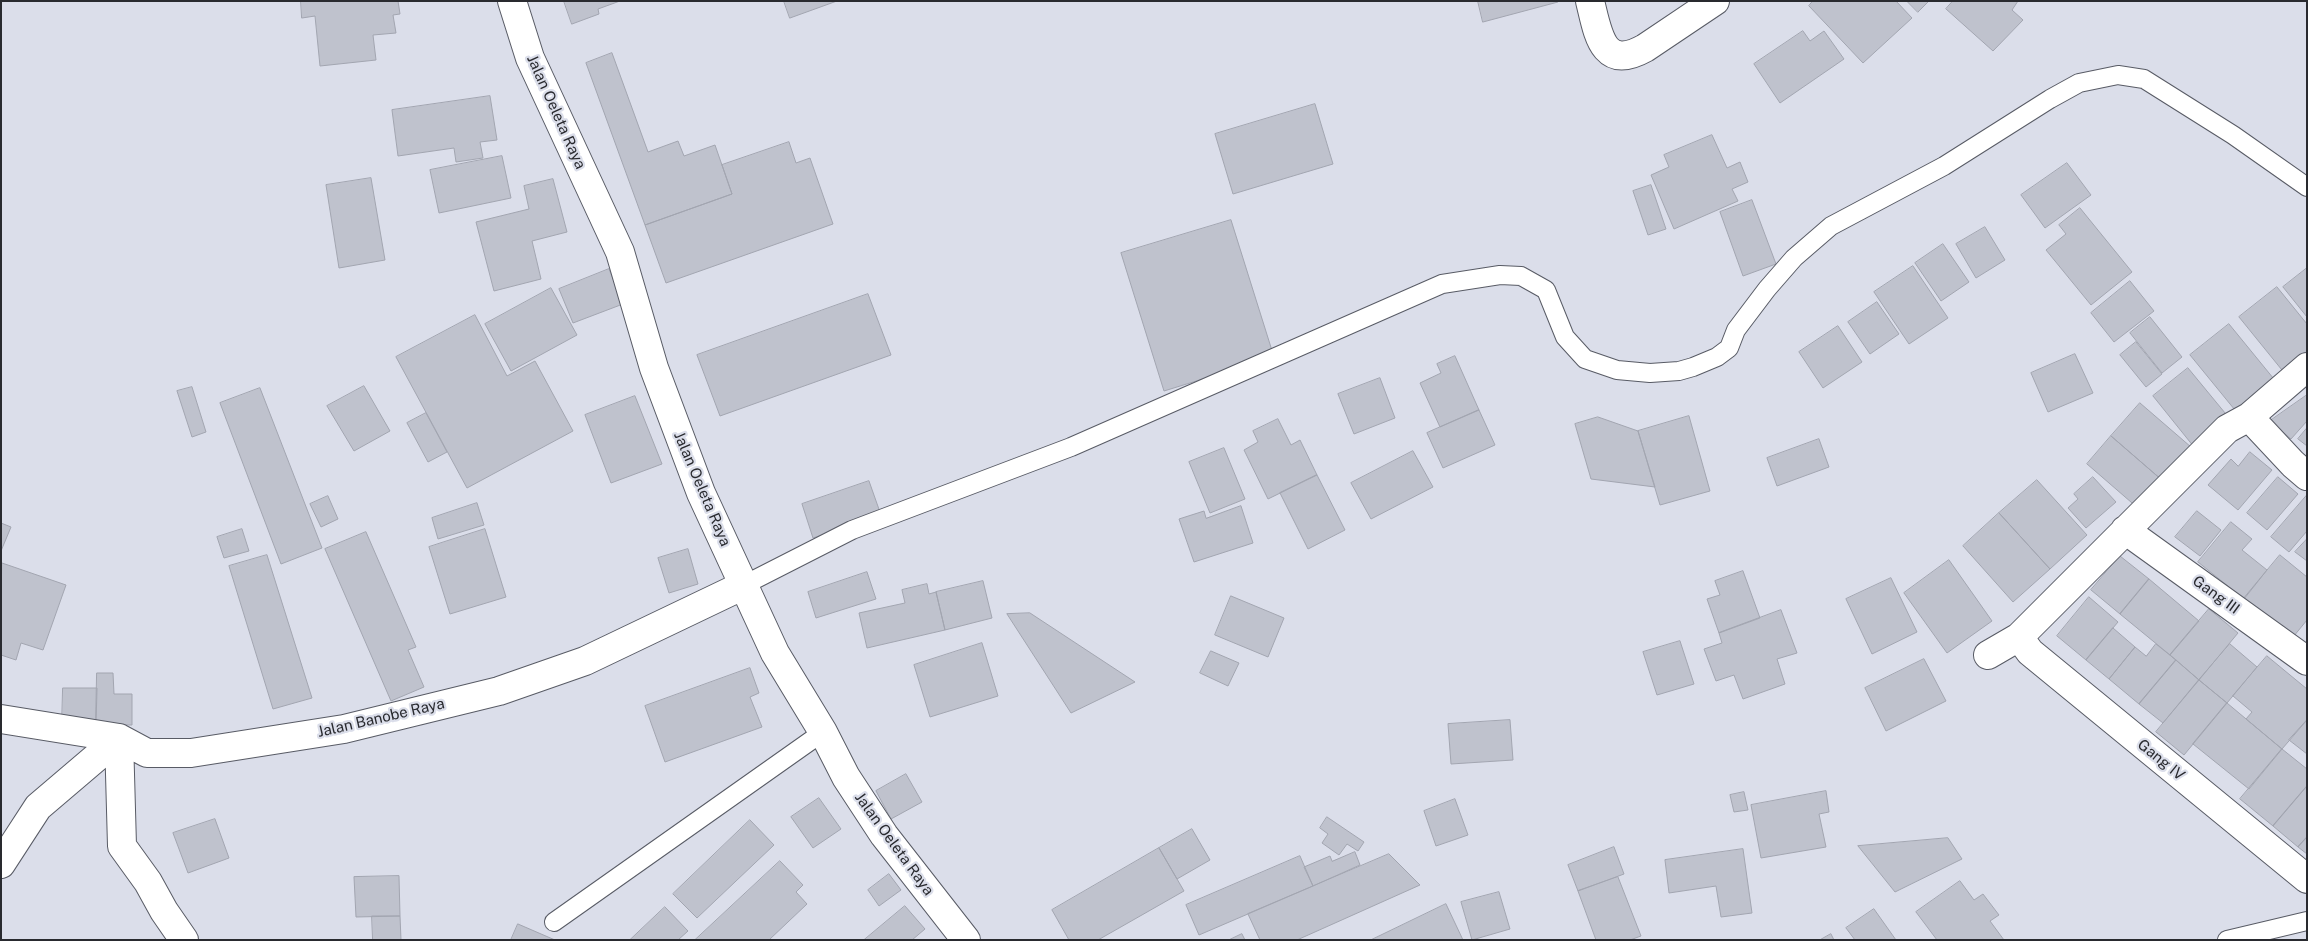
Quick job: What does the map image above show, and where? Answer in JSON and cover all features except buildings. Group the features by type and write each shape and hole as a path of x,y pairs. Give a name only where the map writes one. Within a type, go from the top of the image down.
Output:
{"street":[{"name":"Jalan Oeleta Raya","path":"512,1 530,58 620,252 654,368 701,493 775,653 823,732 846,777 884,835 966,940"},
{"path":"1590,1 1600,41 1610,53 1621,56 1636,54 1715,1"},
{"path":"1988,655 2019,637 2227,429 2249,417 2307,367"},
{"path":"2249,417 2293,464 2307,476"},
{"name":"Gang III","path":"2125,530 2307,661"},
{"name":"Jalan Banobe Raya","path":"1,719 119,738 147,753 191,753 344,728 490,694 586,662 744,585"},
{"name":"Gang IV","path":"2019,637 2030,652 2307,879"},
{"path":"1,864 38,807 119,738"},
{"path":"119,738 122,846 148,882 164,911 184,940"}],"lane":[{"path":"744,585 852,530 1072,447 1442,284 1500,274 1521,276 1546,290 1565,336 1585,359 1617,370 1650,373 1679,372 1693,367 1717,357 1729,348 1736,330 1767,289 1794,258 1831,226 1944,166 2050,99 2079,83 2118,76 2144,79 2233,135 2307,187"},
{"path":"554,922 823,732"},
{"path":"2226,940 2307,921"}]}
